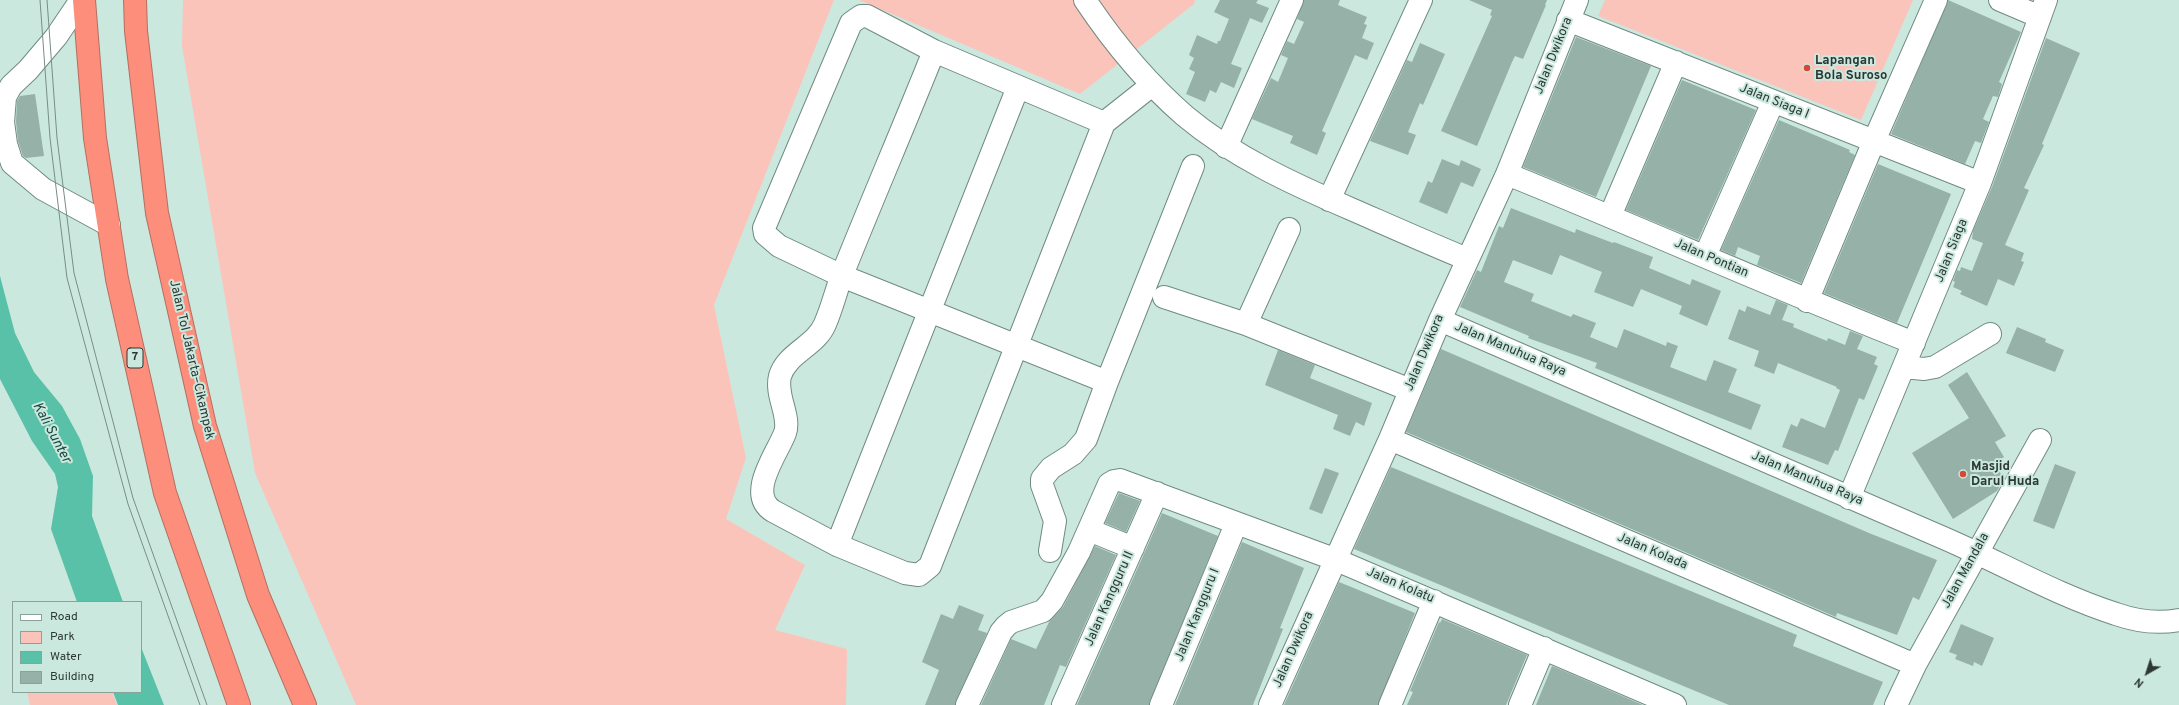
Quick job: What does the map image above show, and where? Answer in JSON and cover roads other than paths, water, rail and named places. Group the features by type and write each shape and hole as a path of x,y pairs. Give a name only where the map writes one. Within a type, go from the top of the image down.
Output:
{"highway":[{"name":"7","path":"84,0 95,138 117,279 165,494 238,705"},
{"name":"Jalan Tol Jakarta–Cikampek","path":"135,0 136,31 157,213 205,426 258,595 305,705"}],"street":[{"path":"81,0 56,37 28,70 11,86 4,97 6,144 12,163 44,189 109,225"},
{"path":"1085,0 1098,20 1152,85 1186,116 1226,147 1280,177 1329,200 1467,259"},
{"path":"1226,147 1292,0"},
{"path":"1329,200 1421,0"},
{"name":"Jalan Dwikora","path":"1270,705 1334,559 1390,439 1467,259 1507,174 1577,0"},
{"path":"1807,301 1874,140 1936,0"},
{"path":"2000,0 2043,8"},
{"name":"Jalan Siaga","path":"1849,498 1980,183 2043,8"},
{"path":"1104,123 934,51 867,16 861,16 855,18 851,23 765,222 765,234 772,241 842,276 1106,382"},
{"name":"Jalan Siaga I","path":"1568,20 1980,183"},
{"path":"934,51 842,276 822,331 795,355 780,375 780,398 786,421 786,431 770,464 762,491 762,497 768,509 837,545 905,573 919,575 930,566 1104,123 1152,85"},
{"path":"1610,216 1676,62"},
{"path":"837,545 1018,86"},
{"path":"1706,256 1773,102"},
{"path":"1050,551 1055,521 1042,485 1042,479 1051,468 1072,454 1086,439 1106,382 1193,166"},
{"name":"Jalan Pontian","path":"1507,174 1706,256 1807,301 1914,343"},
{"path":"1246,324 1289,229"},
{"path":"1164,297 1246,324 1410,390"},
{"name":"Jalan Manuhua Raya","path":"1440,320 1849,498 1976,551 2070,597 2118,615 2145,621 2168,622 2179,620"},
{"path":"1904,367 1924,369 1935,368 1990,334"},
{"name":"Jalan Kolada","path":"1390,439 1915,665"},
{"name":"Jalan Mandala","path":"1896,705 1915,665 1976,551 2010,497 2040,440"},
{"name":"Jalan Kolatu","path":"1089,530 1109,484 1120,480 1334,559 1544,648 1651,700 1675,705"},
{"name":"Jalan Kangguru II","path":"1063,705 1157,493"},
{"name":"Jalan Kangguru I","path":"1161,705 1236,524"},
{"path":"967,705 1001,632 1011,622 1037,614 1047,607 1089,530 1133,548"},
{"path":"1390,705 1434,601"},
{"path":"1520,705 1544,648"}],"water":[{"name":"Kali Sunter","path":"0,276 15,333 34,372 62,406 80,439 93,476 92,516 123,601 77,601 51,529 58,487 55,474 32,441 0,379"},
{"path":"142,650 164,705 118,705 113,693 142,693"}],"tram line":[{"path":"40,0 50,138 67,278 128,504 200,705"},
{"path":"47,0 57,138 74,273 133,498 207,705"}],"place":[{"name":"Lapangan Bola Suroso","path":"1807,68"},
{"name":"Masjid Darul Huda","path":"1963,474"}]}
